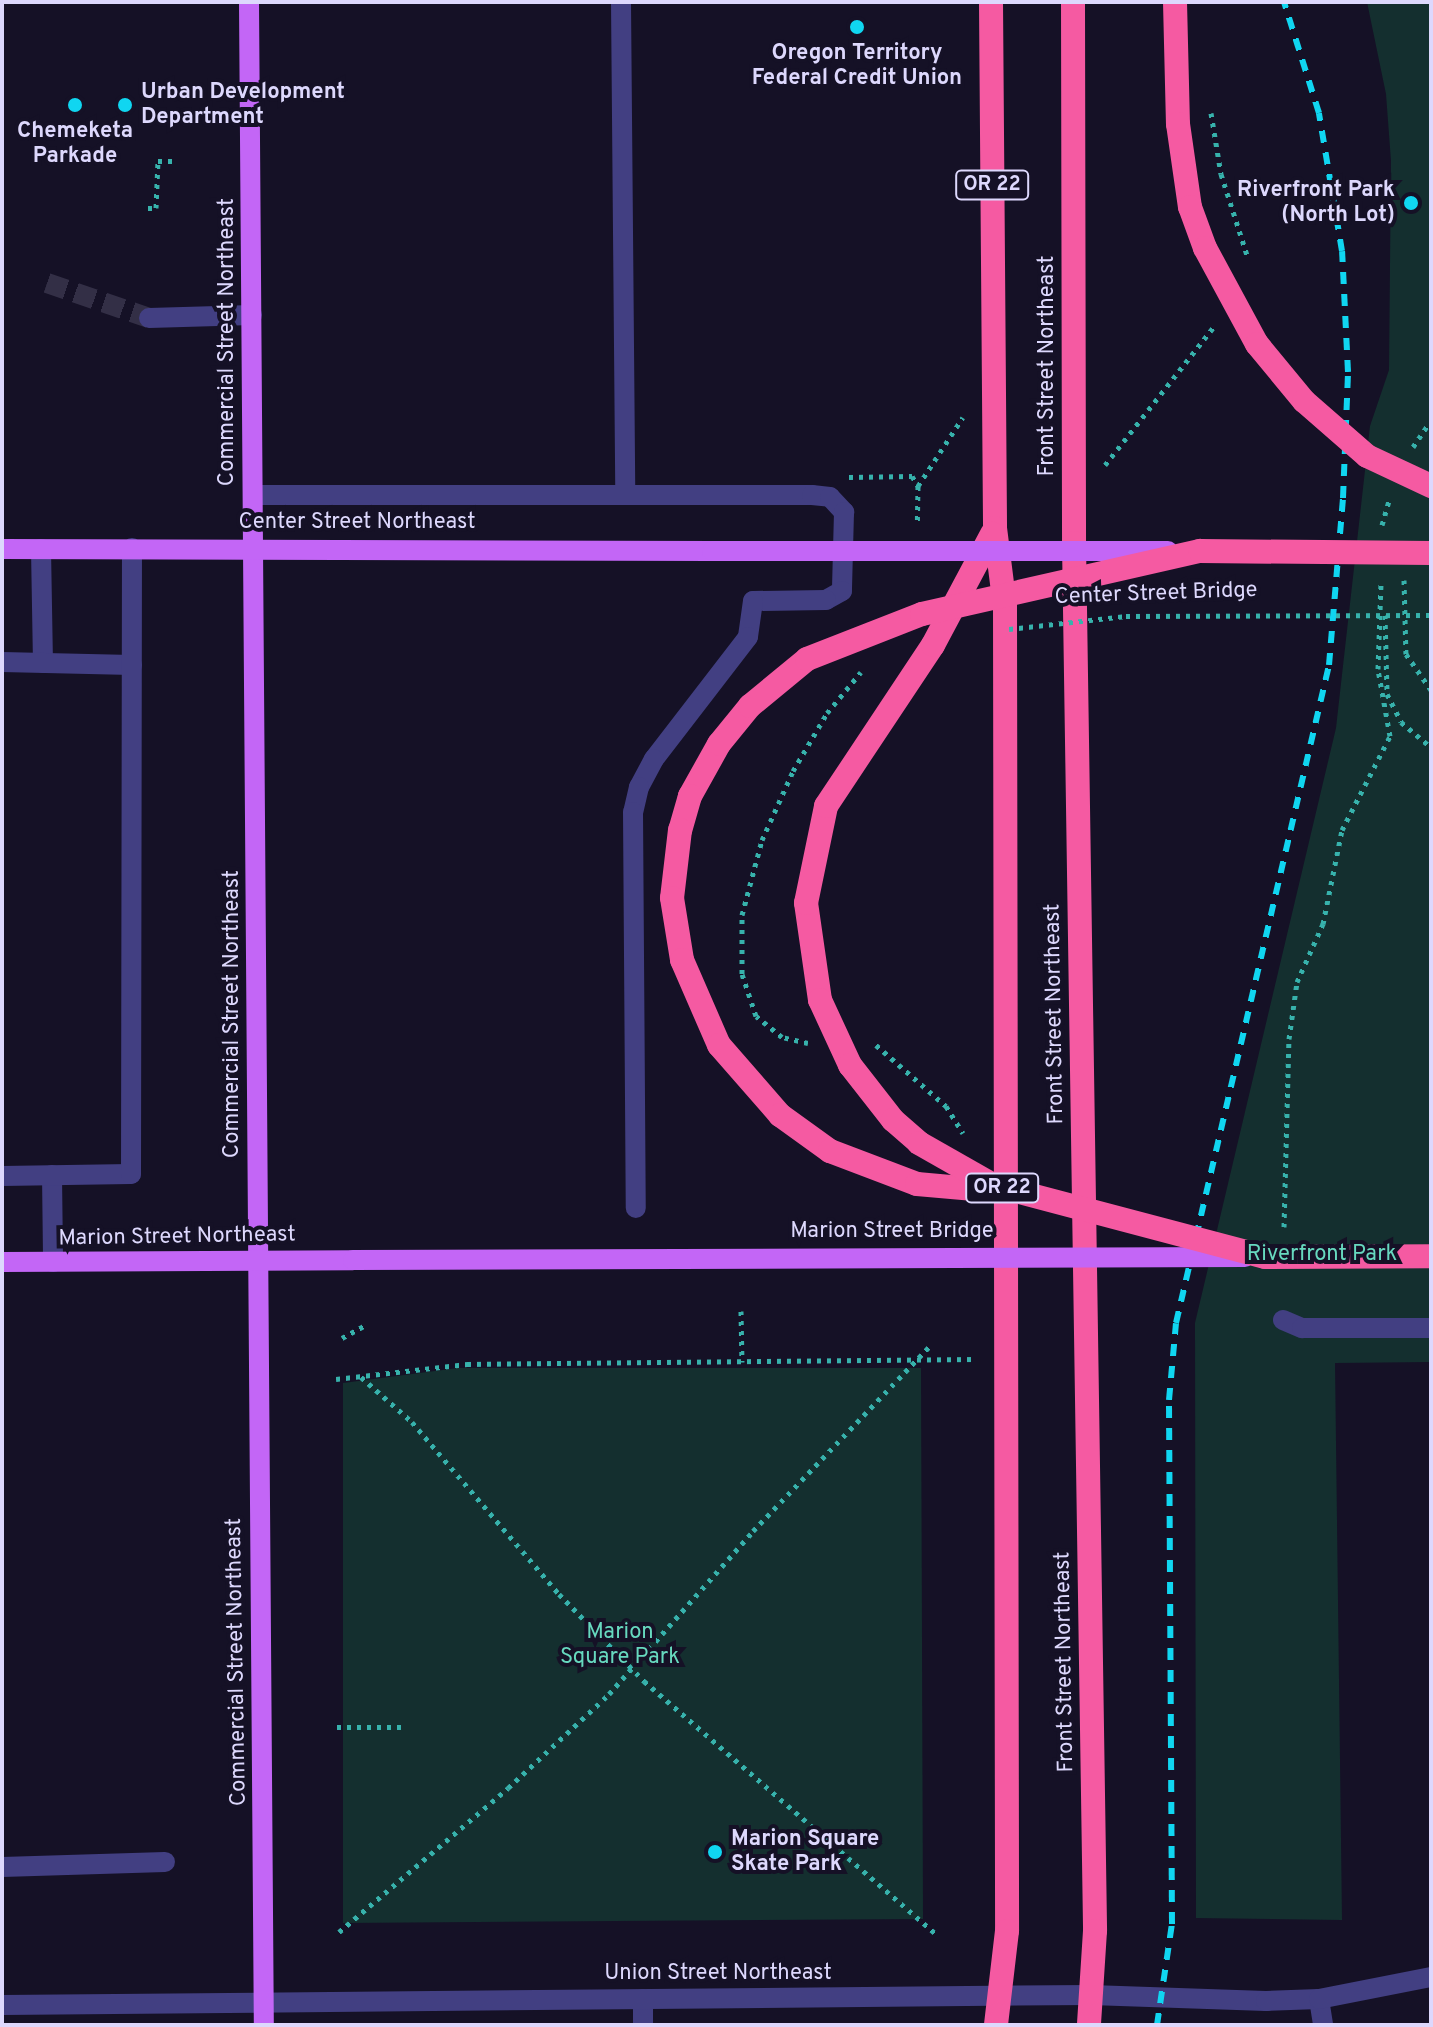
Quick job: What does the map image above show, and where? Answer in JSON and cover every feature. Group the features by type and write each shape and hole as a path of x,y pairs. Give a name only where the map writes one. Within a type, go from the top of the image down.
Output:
{"highway":[{"name":"OR 22","path":"991,2 995,528 933,645 826,806 806,903 820,1000 836,1041 874,1097 919,1143 956,1167 1038,1200 1265,1257"},
{"name":"Front Street Northeast","path":"1073,2 1074,543 1089,2025"},
{"path":"1175,2 1178,124 1190,207 1205,248 1257,344 1304,401 1367,456 1431,486"},
{"path":"995,528 1005,607 1007,1931 996,2025"},
{"path":"1006,1192 917,1184 830,1151 768,1104 719,1045 682,960 672,898 673,870 687,807 719,744 783,677 807,659 875,628 1200,551"},
{"name":"Center Street Bridge","path":"1200,551 1431,553"},
{"name":"Marion Street Bridge","path":"1265,1257 1431,1256"}],"main road":[{"name":"Commercial Street Northeast","path":"249,2 264,2025"},
{"name":"Center Street Northeast","path":"2,549 254,547 712,551"},
{"name":"Center Street Bridge","path":"712,551 1200,551"},
{"name":"Marion Street Bridge","path":"353,1260 1265,1257"},
{"name":"Marion Street Northeast","path":"2,1262 353,1260"}],"street":[{"path":"621,2 625,493"},
{"path":"149,318 252,315"},
{"name":"Center Street Northeast","path":"253,495 812,495 839,502 846,520 842,591 826,600 753,601 748,637 654,759 639,787 633,812 636,1208"},
{"path":"2,1176 131,1174 132,548"},
{"path":"41,549 43,663"},
{"path":"2,662 132,665"},
{"path":"52,1175 53,1262"},
{"path":"1283,1320 1302,1328 1431,1328"},
{"path":"2,1867 165,1862"},
{"name":"Union Street Northeast","path":"2,2005 1091,1995 1163,2001 1319,1999 1431,1977"},
{"path":"643,1999 643,2025"},
{"path":"1319,1999 1323,2025"}],"path":[{"path":"148,208 156,208 158,161 178,161"},
{"path":"917,530 918,486 965,414"},
{"path":"1410,452 1428,425"},
{"path":"812,495 847,477 912,476 918,486"},
{"path":"1382,537 1393,489"},
{"path":"1284,1223 1289,1039 1297,982 1323,924 1342,830 1390,736 1378,669 1381,569"},
{"path":"1404,601 1406,654 1431,690"},
{"path":"1385,615 1387,694 1401,722 1431,747"},
{"name":"Center Street Bridge","path":"1001,630 1116,617 1431,615"},
{"path":"837,681 874,664"},
{"path":"736,998 745,995 742,915 762,840 805,747 864,668"},
{"path":"901,1087 913,1076"},
{"path":"741,1311 742,1362"},
{"path":"342,1338 367,1324"},
{"path":"339,1932 543,1758 631,1668 931,1345"},
{"path":"336,1379 445,1364 1006,1358"},
{"path":"361,1377 412,1422 549,1583 631,1668 935,1933"},
{"path":"337,1727 405,1727"}],"green space":[{"name":"Riverfront Park","path":"1367,2 1431,2 1431,1362 1335,1363 1342,1920 1196,1918 1195,1323 1336,728 1370,426 1389,370 1391,161 1386,94"},
{"name":"Marion Square Park","path":"458,1368 921,1368 923,1919 343,1923 343,1383"}],"tunnel":[{"path":"47,283 149,318"}],"railway":[{"path":"1157,2025 1172,1924 1169,1400 1176,1323 1329,665 1343,498 1348,372 1342,251 1319,113 1284,2"}],"place":[{"name":"Oregon Territory Federal Credit Union","path":"857,27"},
{"name":"Chemeketa Parkade","path":"75,105"},
{"name":"Urban Development Department","path":"125,105"},
{"name":"Riverfront Park (North Lot)","path":"1411,203"},
{"name":"Marion Square Skate Park","path":"715,1852"}]}
